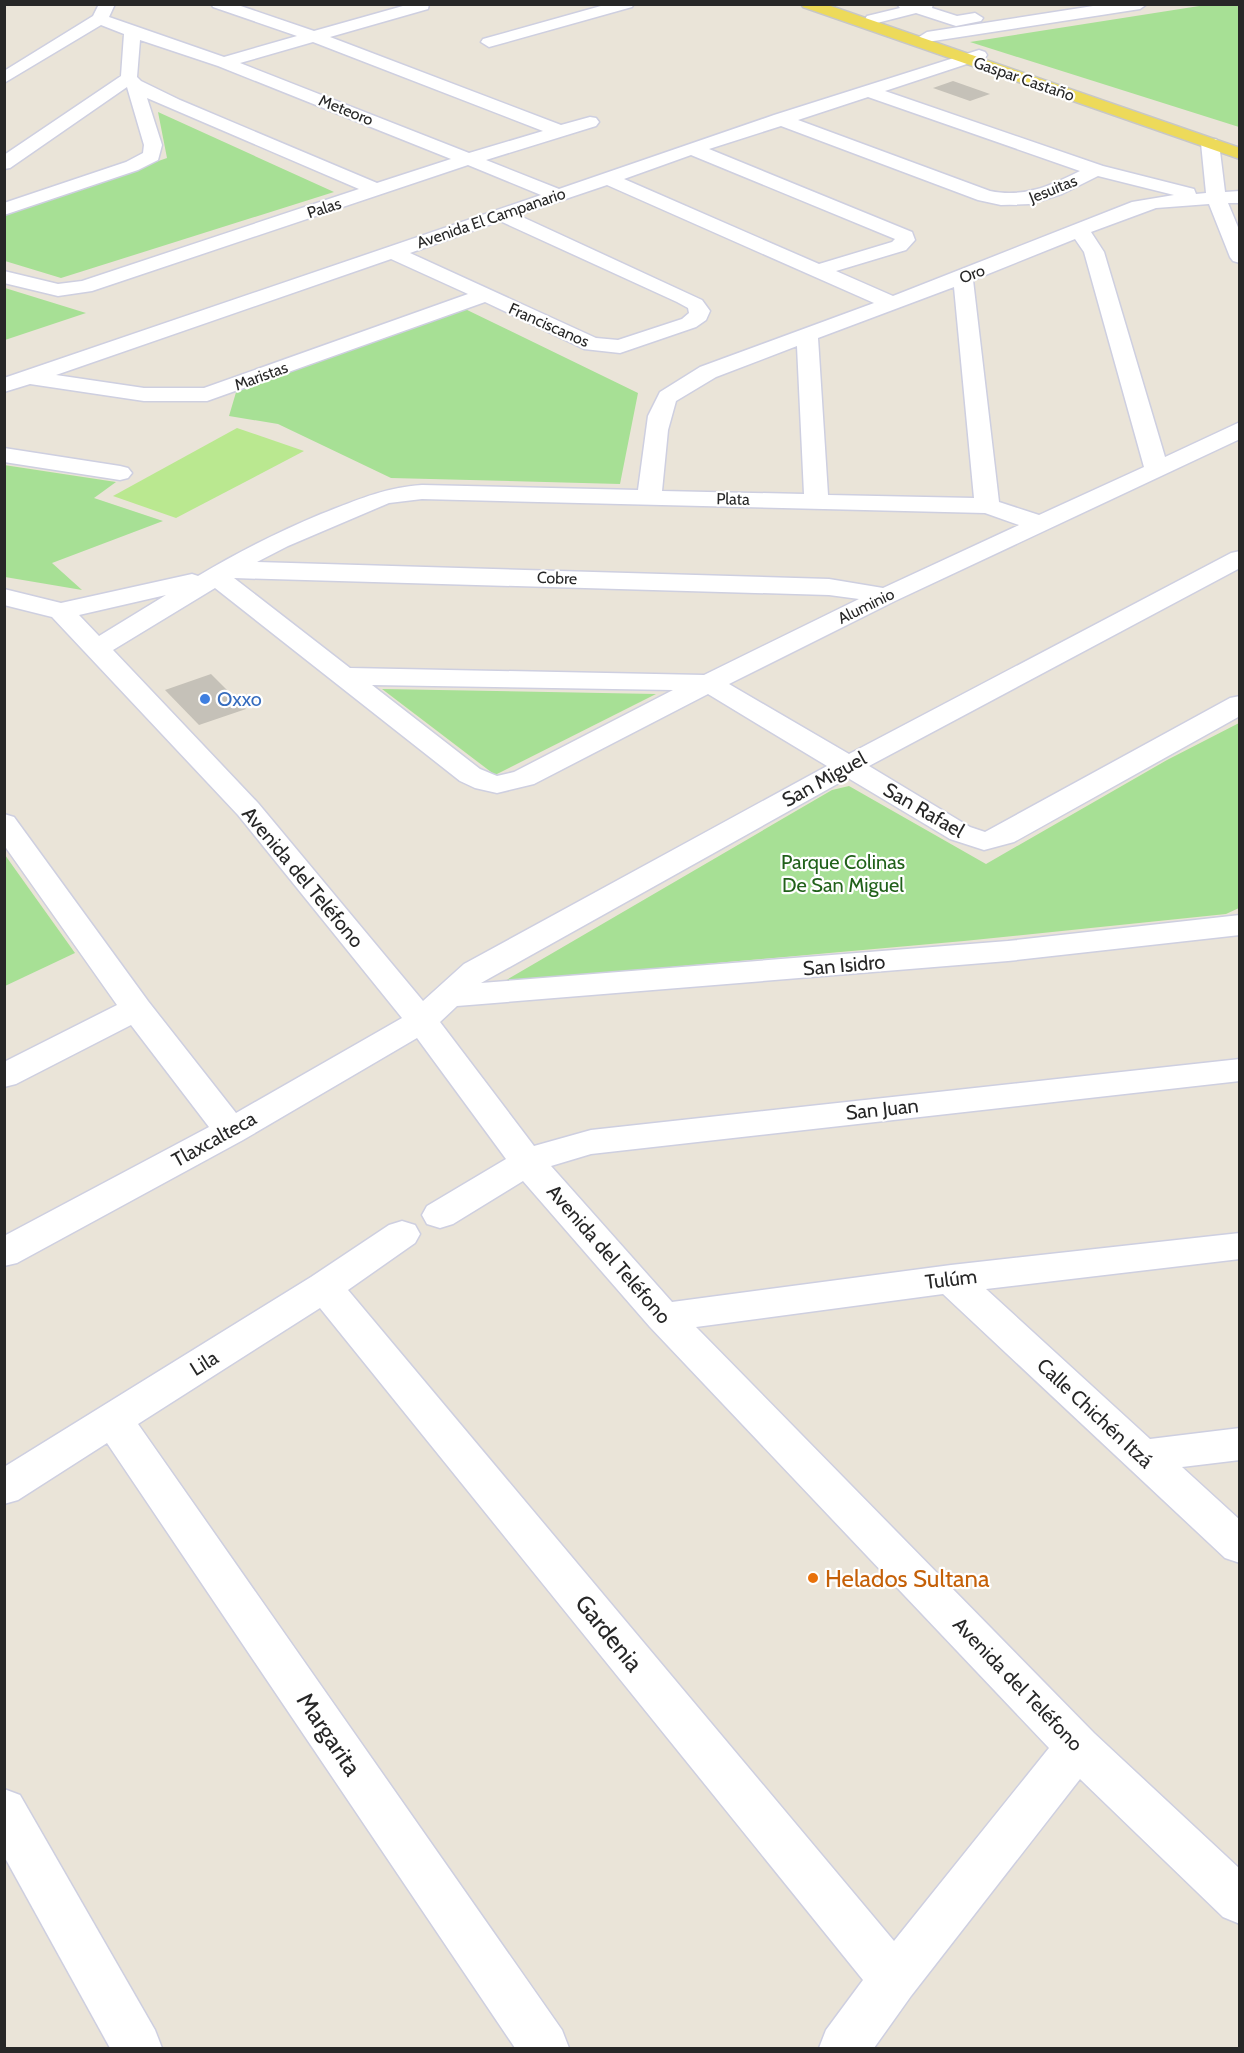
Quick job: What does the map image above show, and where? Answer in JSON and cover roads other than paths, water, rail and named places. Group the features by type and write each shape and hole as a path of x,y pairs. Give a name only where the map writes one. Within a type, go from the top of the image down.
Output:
{"main road":[{"name":"Gaspar Castaño","path":"808,4 1239,143"},
{"name":"Gaspar Castaño","path":"829,4 1239,154"}],"street":[{"path":"218,4 315,37 560,131"},
{"path":"368,4 397,13"},
{"path":"489,42 590,9 627,4"},
{"path":"873,19 916,6 962,21 1054,4"},
{"path":"927,38 1140,4"},
{"path":"224,62 422,6"},
{"path":"4,78 103,12"},
{"name":"Meteoro","path":"103,12 132,32 224,62 558,195"},
{"path":"4,209 132,166 152,156 153,145 132,81 132,32"},
{"name":"Avenida El Campanario","path":"4,386 500,214 972,57"},
{"path":"4,164 132,81"},
{"path":"132,81 174,104 377,190"},
{"name":"Jesuitas","path":"867,91 1096,170"},
{"name":"Jesuitas","path":"780,119 985,196 1007,201 1022,201 1048,194 1096,170"},
{"name":"Palas","path":"4,277 58,290 85,287 469,159 590,122"},
{"path":"1210,143 1208,198 1238,248"},
{"path":"692,149 905,236 905,240 899,246 816,272"},
{"path":"1096,170 1208,198"},
{"path":"607,178 816,272 892,303"},
{"name":"Oro","path":"649,498 661,406 669,396 688,382 807,334 963,278 1139,206 1156,202 1239,197"},
{"name":"Franciscanos","path":"392,252 580,340 607,347 632,344 699,316 700,311 695,304 684,298 500,214"},
{"path":"1080,231 1094,252 1157,470"},
{"path":"963,278 987,506"},
{"name":"Maristas","path":"28,378 158,395 189,397 207,394 483,296"},
{"path":"807,334 816,501"},
{"name":"Aluminio","path":"342,676 470,775 495,786 524,778 886,596 1157,470 1232,440"},
{"path":"4,455 120,473"},
{"name":"Plata","path":"422,492 987,506 1041,524"},
{"name":"Cobre","path":"96,649 271,545 362,504 395,494 422,492"},
{"name":"San Miguel","path":"422,1021 476,971 848,766 1239,558"},
{"name":"Cobre","path":"61,611 221,574 294,570 829,587 886,596"},
{"path":"221,574 342,676 709,683"},
{"path":"7,605 61,611"},
{"name":"Avenida del Teléfono","path":"61,611 248,809 422,1021 528,1162 663,1317 1078,1747 1239,1901"},
{"name":"San Rafael","path":"709,683 960,833 984,841 995,839 1239,704"},
{"path":"6,826 136,1009 231,1131"},
{"name":"San Isidro","path":"449,996 1008,951 1239,925"},
{"path":"4,1076 136,1009"},
{"name":"Tlaxcalteca","path":"4,1252 231,1131 422,1021"},
{"name":"San Juan","path":"528,1162 552,1152 591,1142 1239,1070"},
{"path":"440,1215 528,1162"},
{"name":"Lila","path":"4,1488 324,1287 402,1234"},
{"name":"Tulúm","path":"663,1317 951,1279 1239,1246"},
{"name":"Calle Chichén Itzá","path":"951,1279 1239,1546"},
{"name":"Gardenia","path":"324,1287 894,1979"},
{"name":"Margarita","path":"113,1420 544,2049"},
{"path":"1141,1456 1239,1444"},
{"path":"844,2049 894,1979 1078,1747"},
{"path":"4,1809 137,2049"}],"place":[{"name":"Oxxo","path":"205,699"},
{"name":"Helados Sultana","path":"813,1578"}],"park label":[{"name":"Parque Colinas De San Miguel","path":"843,874"}]}
